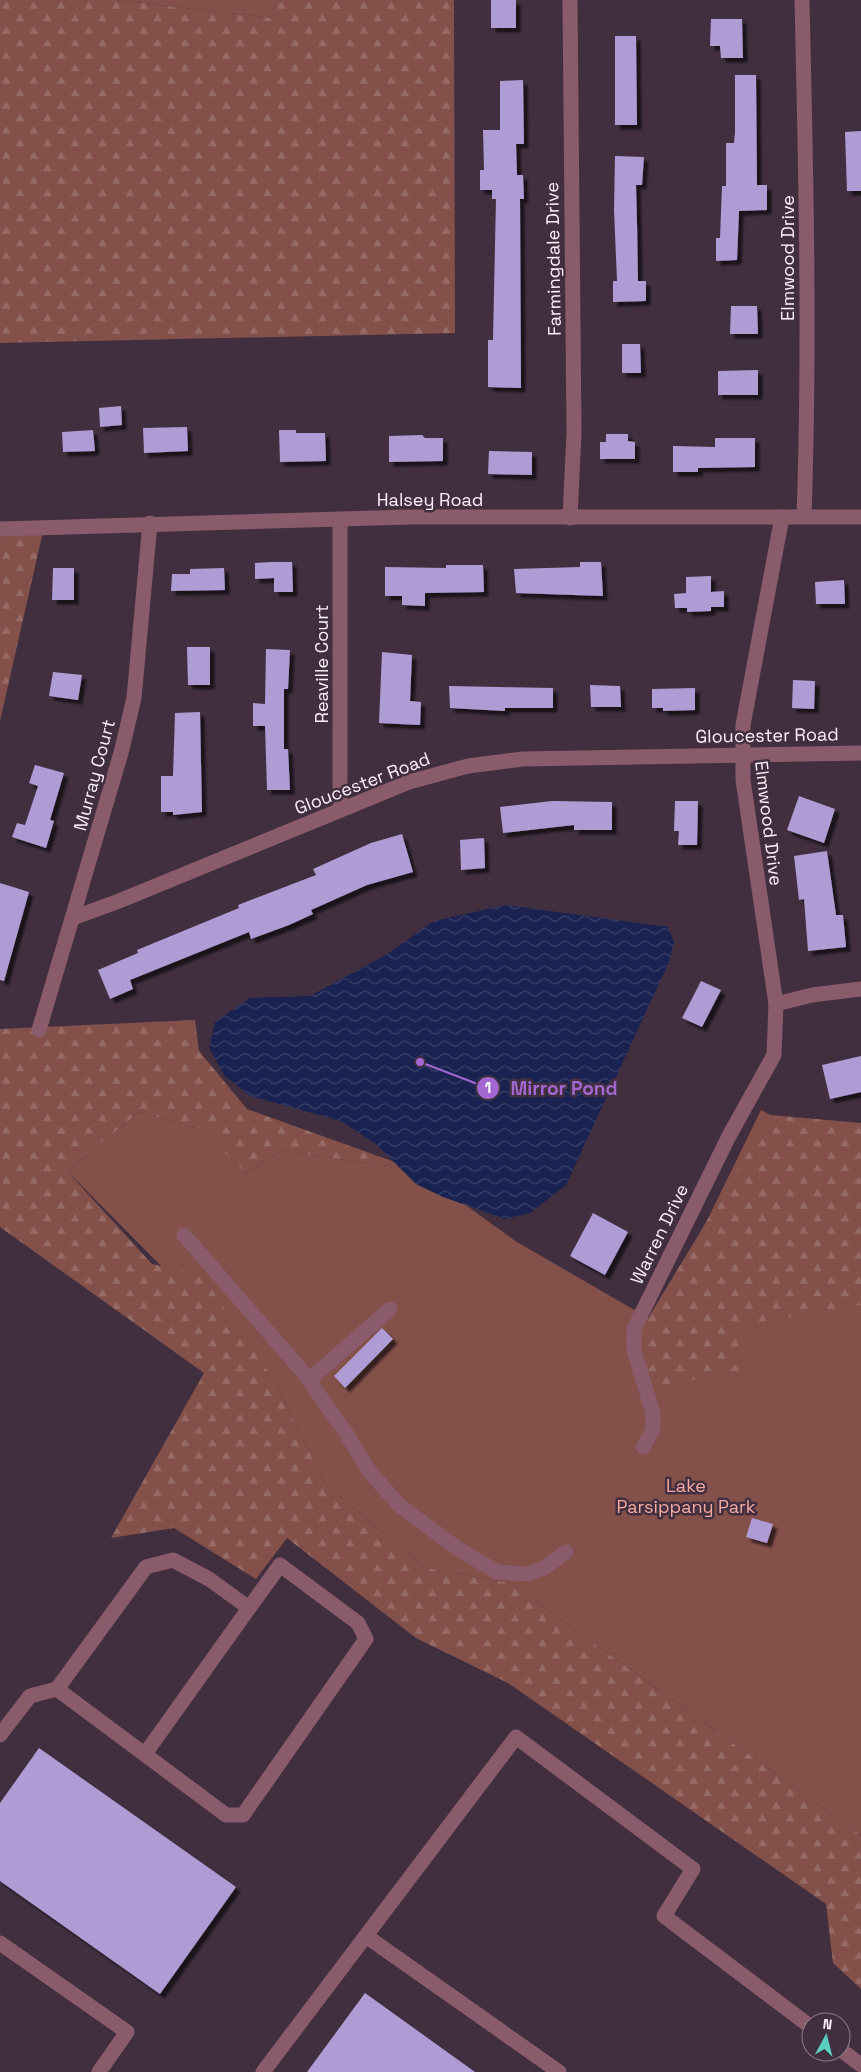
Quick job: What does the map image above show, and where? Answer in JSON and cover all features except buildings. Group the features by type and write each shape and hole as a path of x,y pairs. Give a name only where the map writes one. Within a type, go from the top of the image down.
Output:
{"street":[{"name":"Farmingdale Drive","path":"570,0 574,433 570,518"},
{"name":"Elmwood Drive","path":"802,0 806,159 807,418 804,516"},
{"name":"Elmwood Drive","path":"775,1047 776,1004 743,780 742,754 743,725 782,517"},
{"name":"Halsey Road","path":"0,528 340,518 861,517"},
{"name":"Reaville Court","path":"340,518 340,810"},
{"name":"Murray Court","path":"39,1030 121,753 134,698 150,523"},
{"name":"Gloucester Road","path":"73,918 119,901 409,782 468,766 514,760 861,753"},
{"path":"776,1004 812,995 861,989"},
{"name":"Warren Drive","path":"643,1447 653,1430 653,1413 634,1351 634,1329 729,1136 774,1055 775,1047"},
{"path":"184,1235 309,1380 346,1433 369,1471 399,1505 457,1548 497,1572 514,1575 528,1574 544,1568 566,1552"},
{"path":"309,1380 390,1309"},
{"path":"0,1736 30,1696 57,1689 146,1567 173,1560 209,1579 249,1608"},
{"path":"57,1689 226,1816 243,1815 366,1639 358,1623 280,1565 144,1754"},
{"path":"263,2072 516,1737 693,1869 664,1916 801,2020"},
{"path":"366,1936 559,2072"},
{"path":"0,1943 127,2032 98,2072"}],"green space":[{"path":"0,0 116,0 273,18 276,0 454,0 455,333 0,343"},
{"path":"116,0 276,0 273,18"},
{"path":"44,527 0,721 0,530"},
{"path":"195,1020 199,1051 247,1109 417,1170 282,1151 246,1173 201,1129 139,1112 67,1171 152,1264 202,1275 274,1380 325,1484 426,1568 510,1583 861,1835 861,1989 833,1963 826,1904 508,1683 416,1638 287,1538 256,1579 174,1528 111,1538 204,1373 0,1227 0,1029"},
{"name":"Lake Parsippany Park","path":"761,1110 861,1165 861,1835 510,1583 426,1568 325,1484 274,1380 67,1171 139,1112 202,1129 246,1173 282,1151 417,1170 517,1242 657,1323"},
{"path":"771,1115 861,1123 861,1305 734,1327 747,1371 645,1388 633,1343"}],"water":[{"path":"506,905 668,927 674,942 669,962 566,1185 530,1213 505,1219 443,1197 416,1184 376,1144 341,1121 250,1096 225,1076 209,1048 215,1022 250,998 310,996 386,955 434,921"}],"place":[{"name":"Mirror Pond","path":"420,1062"}]}
